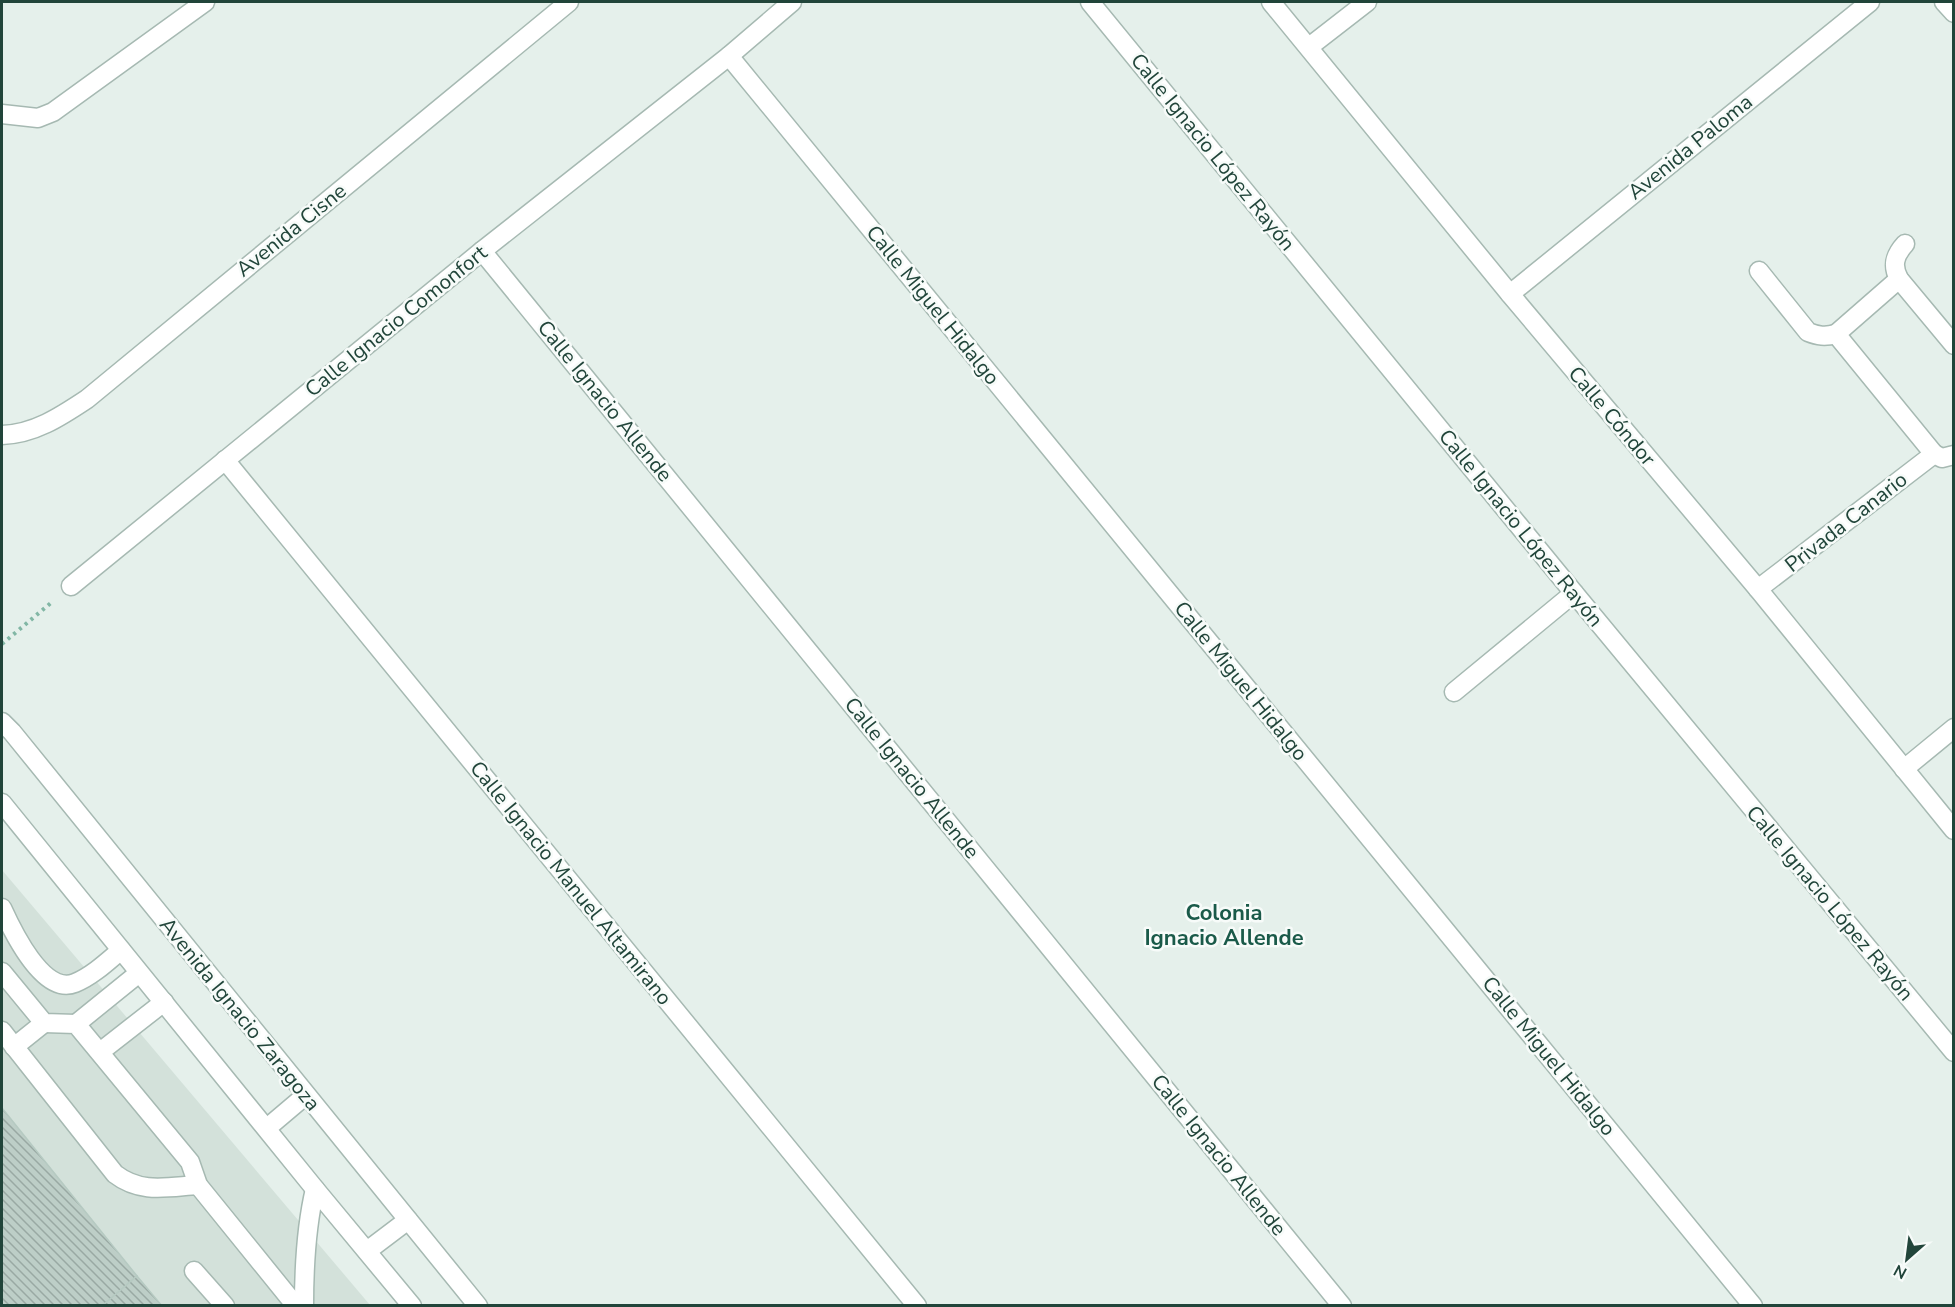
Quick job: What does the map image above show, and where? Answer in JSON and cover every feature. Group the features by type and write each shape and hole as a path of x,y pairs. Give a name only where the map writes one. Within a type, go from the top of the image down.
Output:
{"street":[{"path":"2,114 38,118 53,112 205,2"},
{"name":"Avenida Cisne","path":"2,435 38,428 62,416 87,399 569,2"},
{"name":"Calle Ignacio Comonfort","path":"71,586 482,250 729,56 792,2"},
{"name":"Calle Ignacio López Rayón","path":"1090,2 1953,1052"},
{"name":"Calle Cóndor","path":"1271,2 1510,294 1758,589 1953,830"},
{"path":"1309,47 1367,2"},
{"name":"Avenida Paloma","path":"1510,294 1870,2"},
{"path":"1944,2 1953,14"},
{"name":"Calle Miguel Hidalgo","path":"729,56 1753,1305"},
{"path":"1905,244 1897,254 1894,266 1899,279 1953,345"},
{"name":"Calle Ignacio Allende","path":"482,250 1342,1305"},
{"path":"1759,271 1808,332 1817,336 1836,334 1899,279"},
{"path":"1836,334 1934,454 1942,458 1953,455"},
{"name":"Privada Canario","path":"1758,589 1934,454"},
{"name":"Calle Ignacio Manuel Altamirano","path":"225,460 917,1305"},
{"path":"1454,692 1574,593"},
{"name":"Avenida Ignacio Zaragoza","path":"2,722 478,1305"},
{"path":"1904,769 1953,728"},
{"path":"2,803 412,1305"},
{"path":"2,908 23,949 43,975 57,983 73,984 93,973 121,950"},
{"path":"2,972 44,1023"},
{"path":"14,1047 44,1023 76,1024 139,973"},
{"path":"100,1052 164,1002"},
{"path":"76,1024 190,1162 198,1185 297,1305"},
{"path":"2,1031 122,1180 142,1188 198,1185"},
{"path":"267,1128 306,1095"},
{"path":"304,1305 304,1268 315,1189"},
{"path":"367,1251 408,1220"},
{"path":"194,1271 225,1305"}],"path":[{"path":"2,644 71,586"}],"shaded area":[{"path":"2,870 370,1305 2,1305"}],"building":[{"path":"2,1108 137,1276 102,1306 2,1306"},
{"path":"137,1276 162,1306 102,1306"}],"district":[{"name":"Colonia Ignacio Allende","path":"1224,924"}]}
